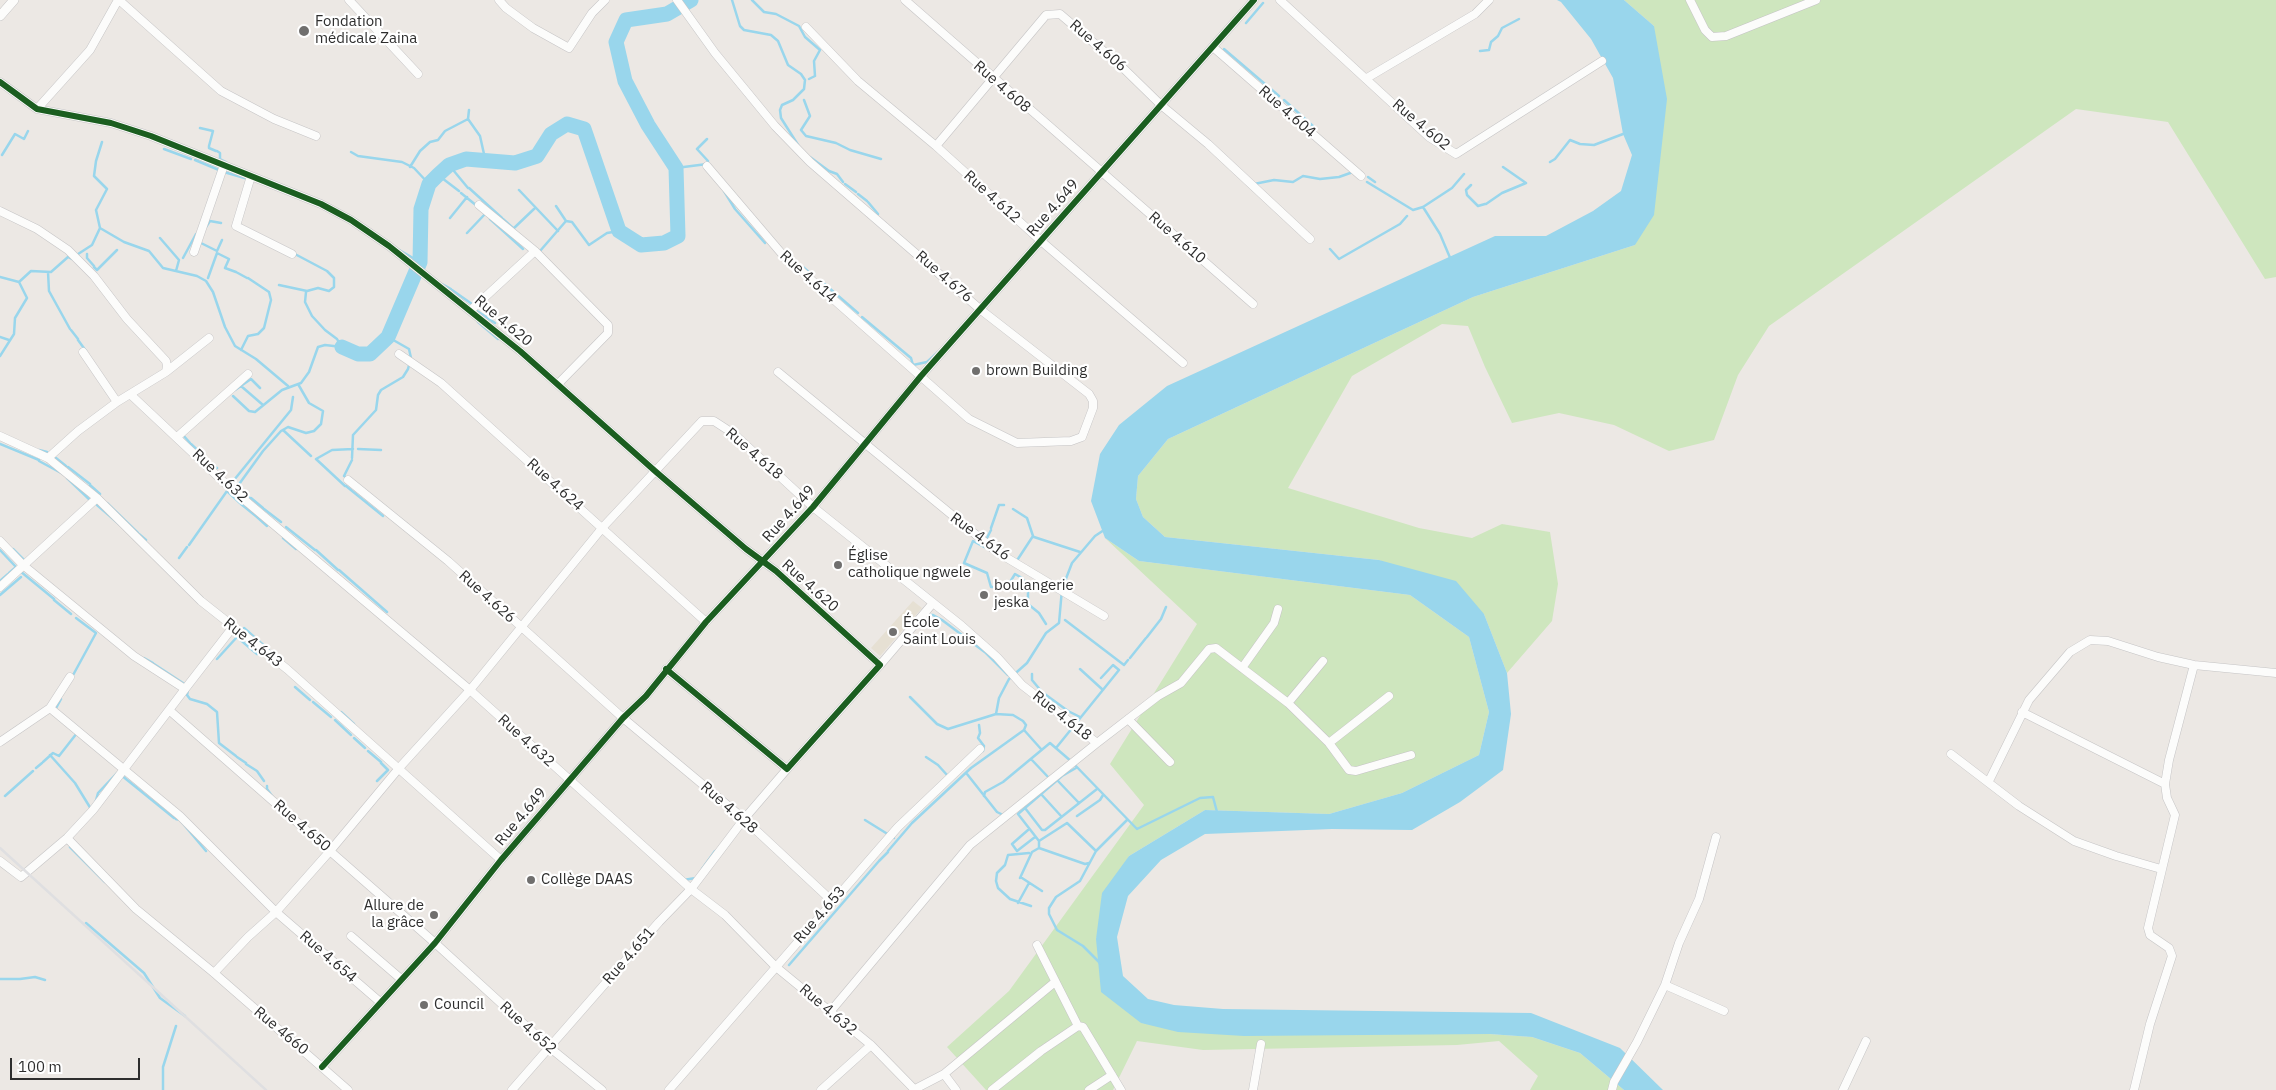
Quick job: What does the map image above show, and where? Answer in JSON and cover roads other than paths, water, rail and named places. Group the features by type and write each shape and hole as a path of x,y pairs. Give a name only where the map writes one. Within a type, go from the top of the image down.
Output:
{"street":[{"path":"0,16 14,0"},
{"path":"0,82 37,109 90,50 118,0 221,91 274,119 316,136"},
{"path":"349,0 418,74"},
{"path":"499,0 506,8 533,28 569,48 592,12 605,0"},
{"name":"Rue 4.676","path":"677,0 684,12 775,126 810,162 981,310 1089,394 1093,401 1093,408 1082,437 1071,441 1025,444 1007,440 969,419 921,376"},
{"name":"Rue 4.608","path":"905,0 1101,172"},
{"name":"Rue 4.649","path":"322,1067 435,942 501,860 623,718 646,696 706,622 813,507 921,376 1254,0"},
{"name":"Rue 4.602","path":"1280,0 1368,78 1429,137 1456,154 1602,62"},
{"path":"1368,78 1475,14 1490,0"},
{"path":"1690,0 1705,30 1712,37 1726,36 1816,0"},
{"name":"Rue 4.606","path":"936,146 1046,15 1060,14 1121,66 1161,105 1178,118 1310,239"},
{"name":"Rue 4.612","path":"806,27 858,81 936,146 1041,242 1183,363"},
{"name":"Rue 4.604","path":"1212,47 1361,176"},
{"name":"Rue 4.620","path":"37,109 111,123 321,204 351,220 471,310 880,665"},
{"path":"194,252 224,165"},
{"name":"Rue 4.614","path":"707,166 782,254 921,376"},
{"name":"Rue 4.610","path":"1101,172 1253,304"},
{"path":"251,176 236,226 292,254"},
{"path":"480,205 535,251 571,285 609,329 608,333 558,384"},
{"path":"0,211 37,229 68,250 94,276 126,319 166,361 166,372"},
{"path":"471,310 535,251"},
{"path":"48,458 78,431 117,402 166,372 209,338"},
{"path":"83,352 117,402"},
{"name":"Rue 4.624","path":"399,354 441,383 603,527 706,622"},
{"name":"Rue 4.616","path":"778,372 997,552 1104,616"},
{"path":"177,437 248,374"},
{"name":"Rue 4.632","path":"130,394 228,486 470,690 691,889 725,915 776,967 871,1045 821,1090"},
{"name":"Rue 4.618","path":"214,972 248,937 276,912 400,767 470,690 603,527 702,421 714,420 740,440 813,507 997,657 1022,686 1096,743"},
{"name":"Rue 4.643","path":"0,436 48,458 97,498 201,601 287,669 400,767 501,860"},
{"name":"Rue 4.626","path":"348,480 448,562 623,718"},
{"path":"0,587 97,498"},
{"path":"0,541 23,565 134,656 185,689"},
{"path":"666,670 786,770 933,603"},
{"path":"1242,668 1274,623 1278,609"},
{"path":"0,861 21,877 67,838 93,810 233,627"},
{"path":"1989,781 2029,700 2059,664 2081,644 2090,640 2108,641 2194,666 2276,673"},
{"path":"830,1012 970,845 1096,743 1181,683 1209,649 1216,648 1288,703 1329,743 1349,770 1353,771 1411,755"},
{"path":"1288,703 1323,661"},
{"path":"2134,1090 2150,1024 2172,956 2170,948 2150,935 2148,928 2175,815 2166,798 2165,784 2169,760 2194,666"},
{"path":"0,742 50,708 70,677"},
{"path":"1329,743 1389,696"},
{"name":"Rue 4.654","path":"50,708 180,816 276,912 380,1002"},
{"name":"Rue 4.650","path":"170,710 435,942"},
{"path":"2022,712 2165,784"},
{"name":"Rue 4.628","path":"623,718 744,819 832,901"},
{"path":"1128,719 1170,762"},
{"name":"Rue 4.653","path":"669,1090 898,826 980,749"},
{"path":"1950,754 1989,781 2026,811 2074,840 2116,856 2161,869"},
{"name":"Rue 4.651","path":"512,1090 659,922 691,889 744,819 786,770"},
{"name":"Rue 4660","path":"67,838 136,909 214,972 348,1090"},
{"path":"1613,1086 1665,985 1679,943 1699,899 1716,838"},
{"path":"351,936 401,979"},
{"name":"Rue 4.652","path":"435,942 549,1047 602,1090"},
{"path":"1037,945 1078,1026 1083,1027 1121,1090"},
{"path":"871,1045 915,1090 944,1074 1056,982"},
{"path":"1665,985 1724,1011"},
{"path":"992,1090 1041,1051 1078,1026"},
{"path":"1843,1090 1866,1041"},
{"path":"1253,1090 1261,1044"},
{"path":"944,1074 956,1090"},
{"path":"1089,1090 1112,1075"}],"water":[{"path":"1557,0 1624,0 1654,26 1667,99 1654,215 1635,245 1473,297 1168,439 1138,476 1136,499 1143,517 1165,537 1379,560 1456,581 1484,614 1507,673 1511,714 1503,770 1460,802 1412,830 1332,829 1205,834 1161,860 1128,896 1117,937 1123,976 1148,999 1174,1005 1223,1009 1531,1013 1620,1048 1663,1090 1624,1090 1580,1053 1532,1037 1489,1034 1244,1036 1178,1032 1141,1023 1101,992 1096,939 1102,893 1129,856 1205,810 1329,814 1402,793 1479,755 1489,712 1469,637 1410,595 1139,561 1105,538 1091,501 1100,454 1119,425 1167,386 1495,236 1546,236 1593,211 1621,191 1632,155 1623,134 1613,78 1591,39 1561,2"}],"waterway":[{"path":"342,347 358,354 370,354 388,337 420,262 421,209 429,184 438,175 449,165 466,159 515,163 537,156 551,134 567,124 584,129 619,231 641,245 664,243 678,236 676,168 648,125 625,81 616,42 626,20 667,14 691,0"},
{"path":"732,0 740,26 744,30 771,35 778,41 788,65 801,74 805,80 804,89 793,100 782,105 780,110 781,118 800,148"},
{"path":"752,0 764,12 776,14 799,26 805,37 820,50 814,61 815,76 809,79"},
{"path":"1246,23 1263,3"},
{"path":"1480,51 1489,50 1491,42 1498,36 1502,28 1519,19"},
{"path":"1224,49 1279,96"},
{"path":"804,100 810,116 801,130 806,136 836,143 850,150 881,159"},
{"path":"1284,100 1314,127"},
{"path":"469,110 468,119 480,136 486,163"},
{"path":"410,167 420,151 430,142 438,140 445,131 468,119"},
{"path":"200,128 213,131 209,148 216,151"},
{"path":"2,155 15,134 24,139 28,131"},
{"path":"1550,162 1555,159 1570,140 1580,144 1594,145 1623,134"},
{"path":"676,168 707,164 708,161 697,149 707,139"},
{"path":"75,256 92,245 100,228 96,210 107,189 94,176 102,142"},
{"path":"164,149 191,159"},
{"path":"217,151 220,153 220,159 226,162"},
{"path":"351,152 358,156 402,162 414,168 429,184"},
{"path":"810,157 829,171 837,174 843,182"},
{"path":"195,160 219,170 218,173"},
{"path":"449,165 468,188"},
{"path":"1486,204 1502,193 1526,183 1503,167"},
{"path":"224,172 248,179"},
{"path":"1254,184 1274,180 1293,182 1303,176 1320,179 1339,177 1353,172"},
{"path":"1367,182 1413,210 1423,207 1452,188 1464,174"},
{"path":"438,175 459,191"},
{"path":"1368,177 1375,182"},
{"path":"845,184 856,192"},
{"path":"1471,185 1466,190 1467,195 1478,206 1485,204"},
{"path":"469,188 502,218"},
{"path":"519,190 558,231"},
{"path":"724,191 735,209 765,243"},
{"path":"461,193 477,206"},
{"path":"858,194 867,201"},
{"path":"450,218 467,197"},
{"path":"868,202 878,214"},
{"path":"556,206 566,221 572,222 589,245 607,233 619,231"},
{"path":"1423,207 1440,234 1451,260"},
{"path":"513,229 535,208"},
{"path":"467,233 485,214"},
{"path":"1330,249 1339,259 1400,224 1407,216"},
{"path":"490,219 523,249"},
{"path":"503,219 513,228"},
{"path":"206,227 210,221 221,223"},
{"path":"540,251 566,221"},
{"path":"100,228 124,242 149,251 163,268 197,276 206,281 213,292 225,327 235,346 256,359 288,386"},
{"path":"183,258 196,234"},
{"path":"160,238 179,260 176,271"},
{"path":"199,242 217,251 222,240"},
{"path":"394,247 420,262"},
{"path":"94,267 97,270 117,250"},
{"path":"208,278 217,253 229,259 225,268 236,272"},
{"path":"279,285 307,291 318,288 329,291 334,287 334,278 327,271 293,253"},
{"path":"87,254 87,258 94,266"},
{"path":"19,282 31,271 51,272 68,257 72,259"},
{"path":"803,267 811,274"},
{"path":"48,272 49,291 70,329"},
{"path":"236,272 247,278"},
{"path":"0,277 19,282 27,298 15,318 14,334 0,356"},
{"path":"241,350 248,336 258,334 264,328 271,300 269,292 248,278"},
{"path":"821,281 858,313"},
{"path":"442,284 451,289"},
{"path":"452,290 472,304"},
{"path":"306,292 305,302 312,316 325,330 337,339 341,346"},
{"path":"474,309 495,323"},
{"path":"862,317 911,358 913,365 927,362 938,352"},
{"path":"478,322 498,339"},
{"path":"71,330 78,339"},
{"path":"0,337 9,340"},
{"path":"352,458 353,435 376,410 378,395 381,390 403,377 408,369 411,358 409,349 388,337"},
{"path":"78,340 86,351"},
{"path":"233,396 249,411 255,412 282,390 301,383 309,372 318,347 325,345 342,347"},
{"path":"235,390 251,379 260,388"},
{"path":"249,497 237,487 263,451 281,431 288,427 306,433 314,431 321,424 323,411 309,403 298,384"},
{"path":"241,386 263,405"},
{"path":"234,480 291,410 293,397"},
{"path":"283,430 311,456"},
{"path":"183,435 190,443"},
{"path":"0,444 39,460"},
{"path":"191,444 209,461"},
{"path":"345,486 316,459 332,450 353,449"},
{"path":"358,449 381,450"},
{"path":"39,450 47,452"},
{"path":"56,458 66,466"},
{"path":"347,478 344,476 352,460"},
{"path":"39,461 63,474"},
{"path":"209,462 217,468"},
{"path":"68,467 90,484"},
{"path":"67,478 92,502"},
{"path":"90,485 100,494"},
{"path":"346,486 383,516"},
{"path":"189,545 227,491 240,503"},
{"path":"251,498 263,508"},
{"path":"107,503 138,533"},
{"path":"241,504 257,517"},
{"path":"97,505 119,524"},
{"path":"991,528 999,505 1004,505"},
{"path":"264,509 281,522"},
{"path":"1013,509 1027,518 1033,536 1016,562"},
{"path":"257,517 267,526"},
{"path":"286,527 315,550"},
{"path":"987,538 991,530"},
{"path":"996,714 999,698 1009,679 1027,663 1046,633 1059,623 1062,589 1072,563 1095,536 1104,530"},
{"path":"139,534 146,540"},
{"path":"284,536 283,538 296,549"},
{"path":"1034,537 1080,552"},
{"path":"988,549 973,541 964,563 987,573 991,587 1007,587 1015,574 1022,578 1028,586 1028,604 1039,613 1046,624"},
{"path":"179,558 187,547"},
{"path":"13,549 25,561"},
{"path":"0,550 16,567 9,573"},
{"path":"316,550 338,570"},
{"path":"339,570 387,612"},
{"path":"20,571 54,599"},
{"path":"0,581 8,574"},
{"path":"0,595 21,577"},
{"path":"54,600 71,614"},
{"path":"1147,637 1161,619 1166,607"},
{"path":"926,615 933,615 942,620 986,653 1008,675"},
{"path":"72,677 96,633 76,618"},
{"path":"1065,620 1124,665 1128,660"},
{"path":"244,628 269,650"},
{"path":"217,659 237,637 257,654"},
{"path":"1130,658 1146,638"},
{"path":"144,658 153,663"},
{"path":"154,664 186,685"},
{"path":"1056,748 1119,670 1113,665 1101,678"},
{"path":"1080,669 1103,690"},
{"path":"1032,674 1032,680 1042,692 1068,711 1080,717"},
{"path":"295,687 310,700"},
{"path":"188,690 187,695 190,699 207,704 217,712 219,743 236,756"},
{"path":"910,697 937,724 948,729 996,714 1013,715 1023,721 1026,725 1024,730 1041,749"},
{"path":"55,710 61,699"},
{"path":"313,702 331,717"},
{"path":"341,712 354,724"},
{"path":"335,720 351,735"},
{"path":"979,725 980,733 978,738 984,746 983,751"},
{"path":"888,851 912,823 971,768 1024,730"},
{"path":"43,762 53,753 59,756 77,733"},
{"path":"354,738 365,748"},
{"path":"984,796 985,792 1003,782 1050,743 1072,762 1137,829 1200,798 1213,797 1217,812"},
{"path":"368,751 381,762"},
{"path":"50,755 75,783 91,809"},
{"path":"237,757 246,763"},
{"path":"926,757 938,765 947,775 950,775"},
{"path":"1031,759 1049,778"},
{"path":"36,768 42,763"},
{"path":"377,781 388,770 381,763"},
{"path":"246,764 257,771 264,781"},
{"path":"1039,848 1039,841 1018,814 1062,776 1076,768"},
{"path":"5,796 33,771"},
{"path":"95,804 98,793 117,773"},
{"path":"967,774 997,812 1003,815"},
{"path":"121,775 174,818"},
{"path":"1058,781 1079,803"},
{"path":"267,786 272,796"},
{"path":"1025,808 1042,830 1045,830 1097,789"},
{"path":"1041,794 1061,816"},
{"path":"1077,816 1100,800 1103,795"},
{"path":"176,819 180,820 206,851"},
{"path":"865,820 894,838"},
{"path":"1100,963 1083,946 1057,930 1049,914 1049,908 1056,897 1080,881 1096,851 1127,820"},
{"path":"1039,841 1067,823 1096,851"},
{"path":"1028,830 1012,844 1017,851 1035,837"},
{"path":"70,847 105,882"},
{"path":"1039,848 1085,864 1089,863"},
{"path":"1020,878 1032,852 1039,848"},
{"path":"702,869 715,851"},
{"path":"879,861 888,852"},
{"path":"1029,853 1008,855 1005,865 997,873 996,881 998,888 1010,899 1031,906"},
{"path":"789,965 879,861"},
{"path":"683,880 696,878"},
{"path":"1022,878 1042,891"},
{"path":"1018,903 1029,883"},
{"path":"86,923 144,973 160,998 185,1016"},
{"path":"20,979 35,977 45,980"},
{"path":"0,979 19,979"},
{"path":"163,1090 163,1067 176,1026"}],"railway":[{"path":"0,848 266,1090"}],"place":[{"name":"Fondation médicale Zaina","path":"304,31"},
{"name":"brown Building","path":"976,371"},
{"name":"Église catholique ngwele","path":"838,565"},
{"name":"boulangerie jeska","path":"984,595"},
{"name":"École Saint Louis","path":"893,632"},
{"name":"Collège DAAS","path":"531,880"},
{"name":"Allure de la grâce","path":"434,915"},
{"name":"Council","path":"424,1005"}]}
